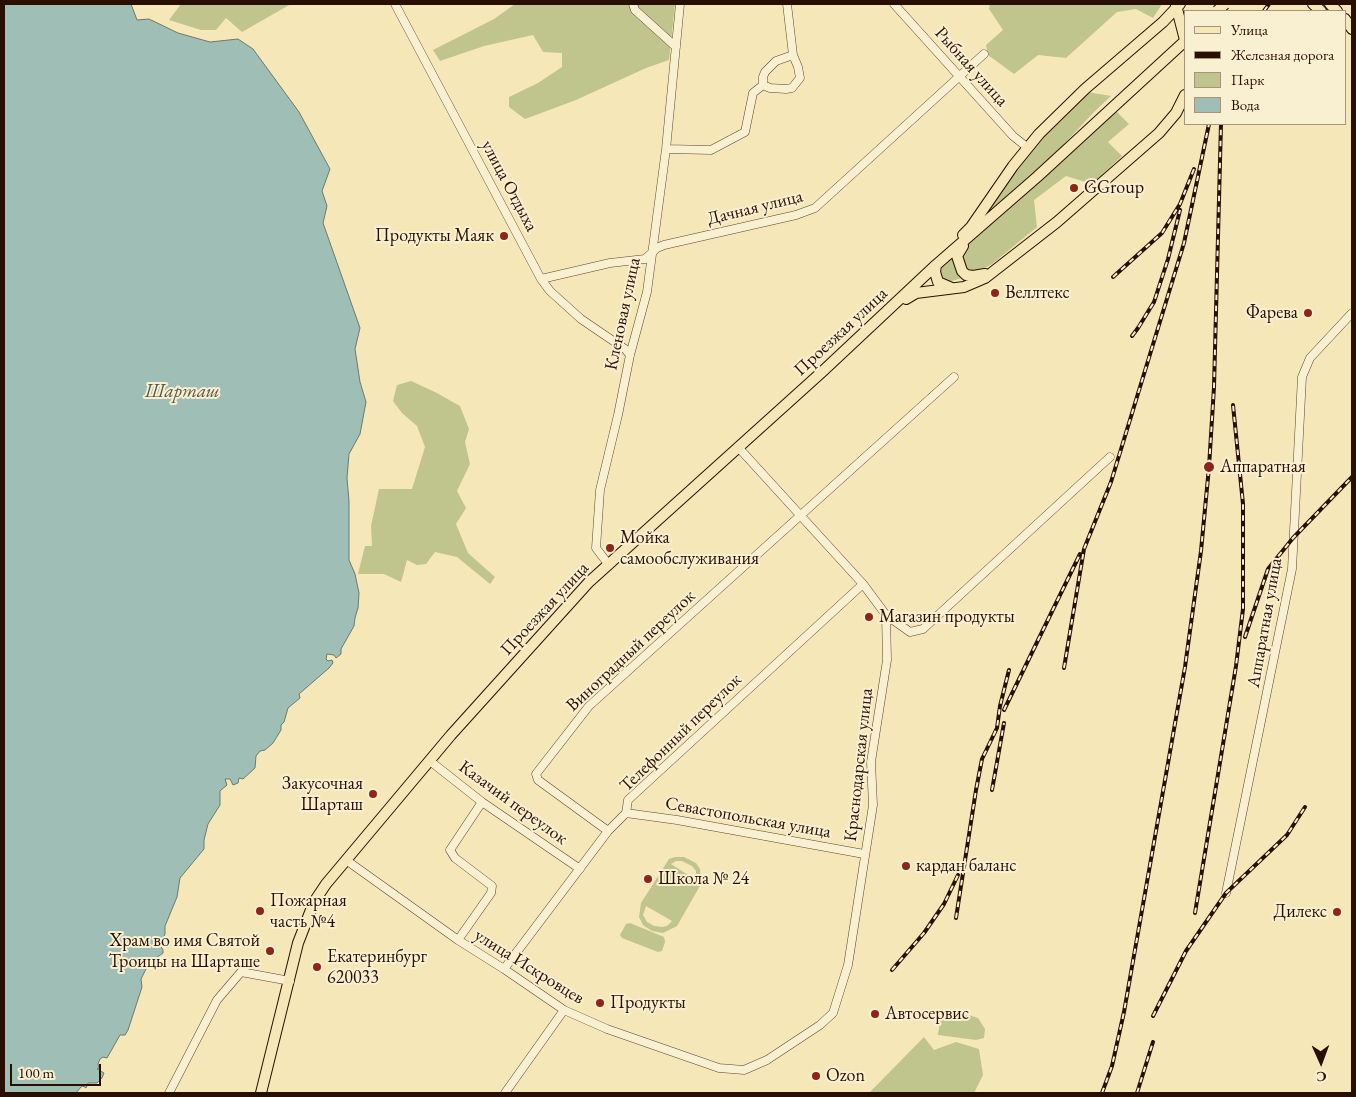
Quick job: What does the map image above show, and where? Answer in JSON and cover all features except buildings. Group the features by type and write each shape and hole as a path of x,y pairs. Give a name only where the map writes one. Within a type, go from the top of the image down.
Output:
{"main road":[{"path":"1178,5 1184,36"},
{"path":"954,289 938,282 935,272 940,262 952,245 976,220 1028,148 1085,89 1178,5"},
{"name":"Проезжая улица","path":"261,1093 298,943 314,902 326,884 430,761 590,582 940,262 1038,177 1184,42"},
{"path":"890,309 916,293 970,286 985,278 1095,190 1159,133 1176,113 1184,97"},
{"path":"972,235 962,246 957,256 962,272 973,276 997,269"}],"street":[{"name":"улица Отдыха","path":"395,4 541,279 550,291 582,319 626,349 630,355"},
{"path":"632,4 635,10 676,47"},
{"name":"Кленовая улица","path":"609,565 596,548 600,490 618,416 630,355 647,292 666,149 680,4"},
{"path":"763,85 770,88 792,88 800,78 800,73 793,56 786,4"},
{"name":"Рыбная улица","path":"894,4 1013,136 1028,148"},
{"name":"Дачная улица","path":"541,279 610,263 645,260 657,248 664,245 796,215 815,208 984,54"},
{"path":"763,85 763,77 770,66 783,58 793,56"},
{"path":"666,149 711,150 745,132 753,93 763,85"},
{"name":"Аппаратная улица","path":"1226,893 1292,569 1302,377 1310,358 1352,313"},
{"name":"Виноградный переулок","path":"608,830 538,780 536,774 589,706 954,377"},
{"path":"738,447 863,584 886,615 910,632 923,629 1110,457"},
{"name":"Телефонный переулок","path":"504,969 608,830 626,813 628,800 863,584"},
{"name":"Краснодарская улица","path":"820,1025 833,1013 848,965 873,804 871,762 887,660 886,615"},
{"name":"Казачий переулок","path":"430,761 482,802 580,869"},
{"path":"458,940 491,893 492,886 455,858 450,850 482,802"},
{"name":"Севастопольская улица","path":"626,813 677,820 864,854"},
{"name":"улица Искровцев","path":"346,860 458,940 564,1010 607,1029 719,1068 744,1070 767,1060 820,1025"},
{"path":"169,1093 217,1000 241,972 290,980"},
{"path":"505,1093 564,1010"}],"green space":[{"path":"181,4 291,4 242,32 226,18 216,30 201,30 169,20"},
{"path":"515,4 675,4 669,60 646,68 576,100 525,119 509,107 509,97 538,83 562,67 562,53 543,52 533,35 484,46 440,61 433,50 494,19"},
{"path":"990,4 1162,4 1153,18 1136,9 1117,12 1066,58 1038,55 1014,74 988,55 986,45 1003,30 989,9"},
{"path":"1087,92 1111,96 1050,159 985,215 1020,163 1059,119"},
{"path":"1115,110 1129,124 1108,142 1122,156 1092,184 1066,176 1034,200 1037,227 992,264 972,272 967,269 963,264 962,257 964,250 971,242 1047,168"},
{"path":"953,257 955,267 962,278 945,281 940,277 939,272 943,265"},
{"path":"411,381 460,406 469,429 465,442 470,464 457,491 466,508 456,524 468,553 495,577 490,584 457,557 435,552 426,564 417,565 407,560 401,582 384,574 358,574 365,546 372,546 371,526 379,489 412,489 425,447 417,426 402,413 393,401 397,385"},
{"path":"684,857 696,863 700,869 701,884 677,926 663,933 652,931 643,925 639,917 641,903 669,859","holes":["676,861 682,861 692,866 696,871 696,880 671,864","646,906 672,921 667,926 662,927 654,926 647,922 643,915"]},
{"path":"630,923 664,937 665,942 662,951 658,952 622,938 620,935 626,924"},
{"path":"952,1014 965,1014 978,1018 985,1029 984,1038 976,1040 938,1035 940,1020"},
{"path":"924,1037 934,1050 956,1042 979,1049 983,1075 974,1093 870,1093 870,1092"}],"water":[{"name":"Шарташ","path":"4,4 131,4 137,20 149,19 178,33 210,42 238,39 253,49 299,112 330,169 322,191 327,206 323,223 360,328 355,349 360,382 366,402 360,434 349,454 347,478 349,560 355,574 359,593 354,626 341,649 341,654 336,658 334,655 327,654 326,659 328,661 332,660 333,663 299,694 300,698 288,708 284,722 281,725 281,730 273,743 265,750 260,751 256,756 255,768 243,779 239,778 238,783 233,785 230,779 225,779 227,785 220,791 220,805 208,824 204,849 180,878 177,897 165,926 165,934 160,945 163,953 149,963 141,979 142,987 128,1030 125,1035 120,1035 107,1058 103,1057 100,1059 99,1068 97,1069 104,1073 102,1078 97,1083 88,1083 86,1088 81,1087 76,1093 4,1093"}],"railway":[{"path":"1220,10 1221,4"},
{"path":"1265,10 1269,4"},
{"path":"1064,668 1084,549 1111,482 1184,243 1209,125"},
{"path":"1102,1093 1112,1066 1124,1012 1185,667 1201,551 1214,387 1221,125"},
{"path":"1113,277 1162,233 1180,204 1194,169"},
{"path":"1132,336 1154,302 1168,259 1180,210"},
{"path":"1195,913 1236,666 1243,609 1243,504 1233,405"},
{"path":"1245,637 1268,569 1293,538 1352,477"},
{"path":"1004,710 1080,554"},
{"path":"956,918 982,759 997,728 1000,706 1009,670"},
{"path":"992,790 1004,723"},
{"path":"1153,1016 1186,951 1226,893 1287,835 1305,807"},
{"path":"892,970 924,933 944,904 958,875"},
{"path":"1137,1093 1153,1042"}],"place":[{"name":"GGroup","path":"1074,188"},
{"name":"Продукты Маяк","path":"504,236"},
{"name":"Веллтекс","path":"995,293"},
{"name":"Фарева","path":"1308,313"},
{"name":"Аппаратная","path":"1209,467"},
{"name":"Мойка самообслуживания","path":"610,548"},
{"name":"Магазин продукты","path":"869,617"},
{"name":"Закусочная Шарташ","path":"373,794"},
{"name":"кардан баланс","path":"906,866"},
{"name":"Школа № 24","path":"648,879"},
{"name":"Пожарная часть №4","path":"260,911"},
{"name":"Дилекс","path":"1337,912"},
{"name":"Храм во имя Святой Троицы на Шарташе","path":"270,951"},
{"name":"Екатеринбург 620033","path":"317,967"},
{"name":"Продукты","path":"600,1003"},
{"name":"Автосервис","path":"875,1014"},
{"name":"Ozon","path":"816,1076"}]}
